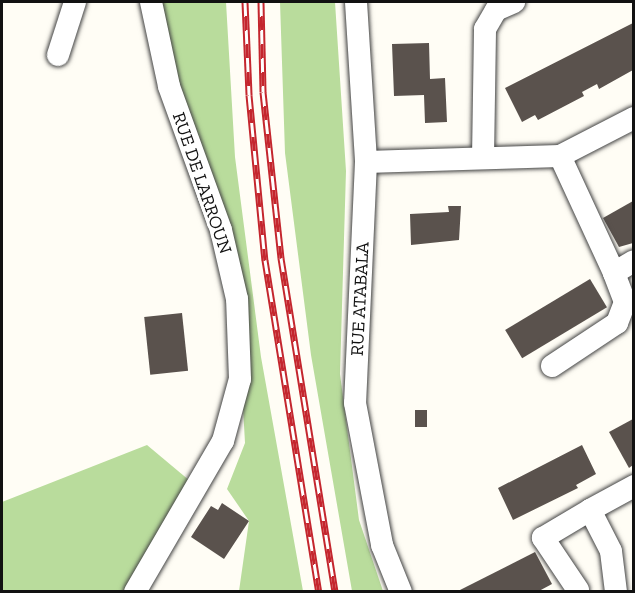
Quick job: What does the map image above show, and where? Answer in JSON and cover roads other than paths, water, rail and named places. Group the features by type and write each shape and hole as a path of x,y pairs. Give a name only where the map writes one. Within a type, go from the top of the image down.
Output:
{"street":[{"path":"58,55 75,2"},
{"name":"RUE DE LARROUN","path":"135,591 223,441 240,379 237,299 221,230 169,86 152,2"},
{"name":"RUE ATABALA","path":"356,2 366,162 355,403 382,545 401,591"},
{"path":"483,158 485,29 495,10 514,2"},
{"path":"366,162 560,156 633,118"},
{"path":"552,366 617,323 625,302 560,156"},
{"path":"614,273 633,261"},
{"path":"579,591 543,538 633,486"},
{"path":"590,510 611,551 616,591"}],"railway":[{"path":"245,2 249,95 265,260 319,592"},
{"path":"261,2 263,92 281,258 335,592"}]}
